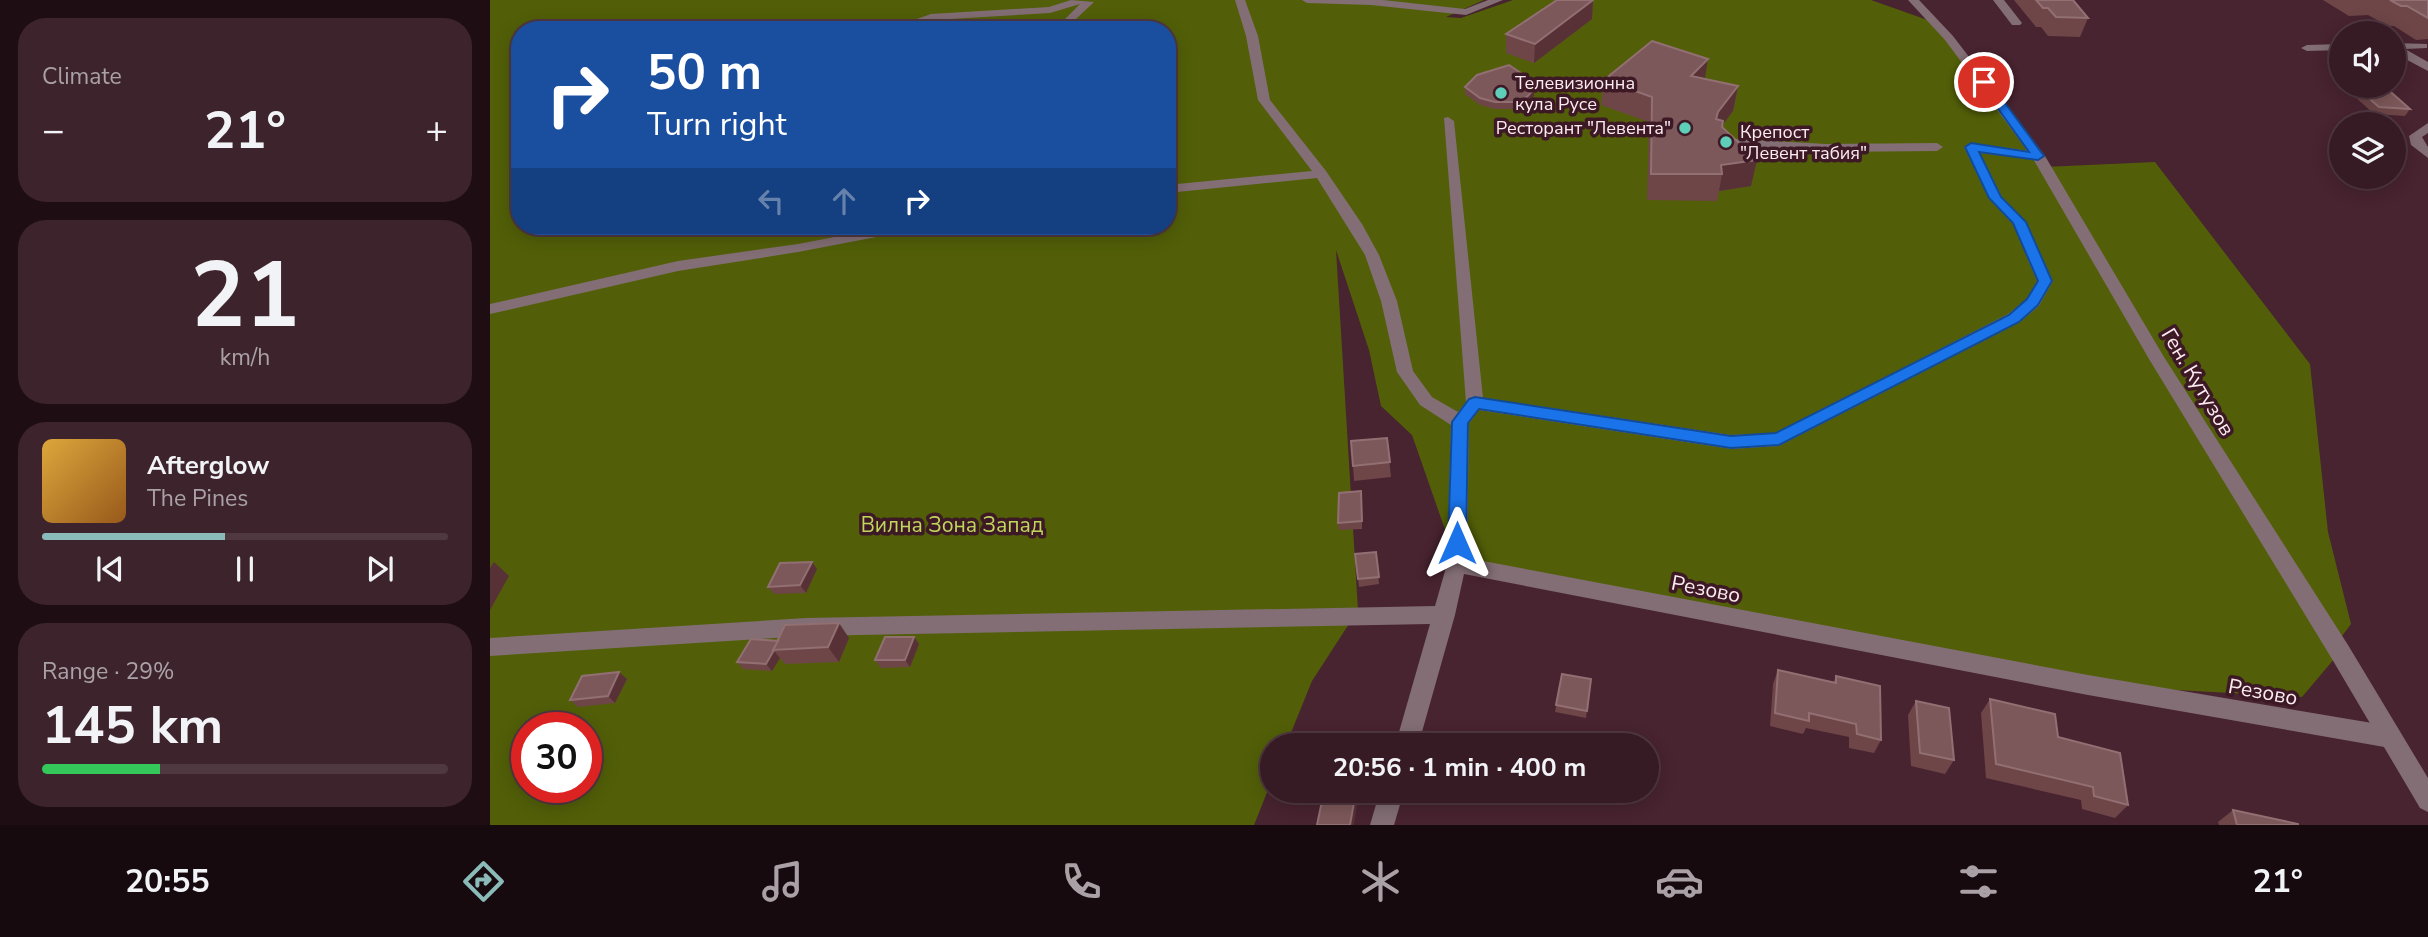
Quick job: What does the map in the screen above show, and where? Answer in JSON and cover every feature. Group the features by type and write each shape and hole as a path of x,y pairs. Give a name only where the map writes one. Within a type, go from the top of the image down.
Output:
{"street":[{"path":"921,21 931,17 1050,10 1082,0"},
{"path":"1070,21 1091,0"},
{"path":"1240,0 1252,36 1264,100 1321,174 1372,255 1389,301 1405,372 1426,401 1460,422"},
{"path":"1307,0 1371,2 1466,12 1498,0"},
{"name":"Ген. Кутузов","path":"1913,0 1963,56 2038,156 2157,359 2428,800"},
{"path":"1998,0 2016,23"},
{"path":"2406,47 2423,46"},
{"path":"2307,48 2329,47"},
{"path":"2406,54 2428,67"},
{"path":"1410,733 1457,565 1460,422 1475,403 1448,121"},
{"path":"2428,127 2414,136 2416,142 2428,154"},
{"path":"1718,142 1826,148 1937,147"},
{"path":"1475,403 1731,442 1779,439 2014,318 2033,302 2045,281 2019,222 1996,198 1971,147 2038,156"},
{"path":"1176,188 1321,174"},
{"path":"490,309 678,266 866,235"},
{"name":"Резово","path":"1457,565 2088,685 2390,737"},
{"path":"490,648 806,627 1445,615"},
{"path":"1382,825 1388,803"}],"green space":[{"name":"Вилна Зона Запад","path":"490,0 1484,0 1446,17 1461,18 1513,0 1871,0 1936,23 2044,167 2155,162 2310,364 2328,532 2351,624 2336,644 2340,652 2302,697 2088,685 1457,564 1412,435 1381,406 1369,350 1336,250 1358,610 1312,681 1291,733 1260,733 1260,803 1263,803 1254,825 490,825"}],"building":[{"path":"1557,0 1593,0 1535,44 1506,34"},
{"path":"2036,0 2073,0 2088,18 2056,17"},
{"path":"2390,0 2428,0 2428,18 2407,6"},
{"name":"Ресторант \"Левента\"","path":"1652,41 1708,59 1691,76 1738,86 1718,112 1716,119 1723,121 1722,127 1757,160 1721,165 1722,174 1651,174 1652,97 1604,80"},
{"name":"Телевизионна кула Русе","path":"1509,65 1533,81 1534,89 1527,97 1513,102 1495,102 1480,98 1465,87 1477,75"},
{"path":"2369,98 2398,98 2410,109 2379,107"},
{"path":"1387,438 1390,462 1353,466 1351,441"},
{"path":"1361,491 1362,521 1338,523 1339,493"},
{"path":"1376,552 1379,577 1358,579 1355,554"},
{"path":"812,562 800,585 768,587 780,563"},
{"path":"839,623 828,647 773,650 785,625"},
{"path":"885,637 914,637 905,660 875,660"},
{"path":"751,639 778,641 766,664 737,662"},
{"path":"1778,670 1836,683 1836,676 1880,686 1881,740 1857,734 1856,724 1809,713 1809,721 1775,713"},
{"path":"619,672 608,696 570,700 582,676"},
{"path":"1562,674 1591,679 1587,711 1556,705"},
{"path":"1990,699 2055,714 2058,737 2120,753 2128,805 2094,796 2093,787 1996,764"},
{"path":"1916,701 1949,708 1954,760 1920,753"},
{"path":"1322,803 1354,803 1350,825 1317,825"},
{"path":"2233,810 2298,824 2298,825 2237,825"}],"place":[{"name":"Телевизионна кула Русе","path":"1501,93"},
{"name":"Ресторант \"Левента\"","path":"1685,128"},
{"name":"Крепост \"Левент табия\"","path":"1726,142"}],"route":[{"path":"1457,543 1460,422 1475,403 1731,442 1779,439 2014,318 2033,302 2045,281 2019,222 1996,198 1987,184 1971,147 2038,156 1984,82"}]}
